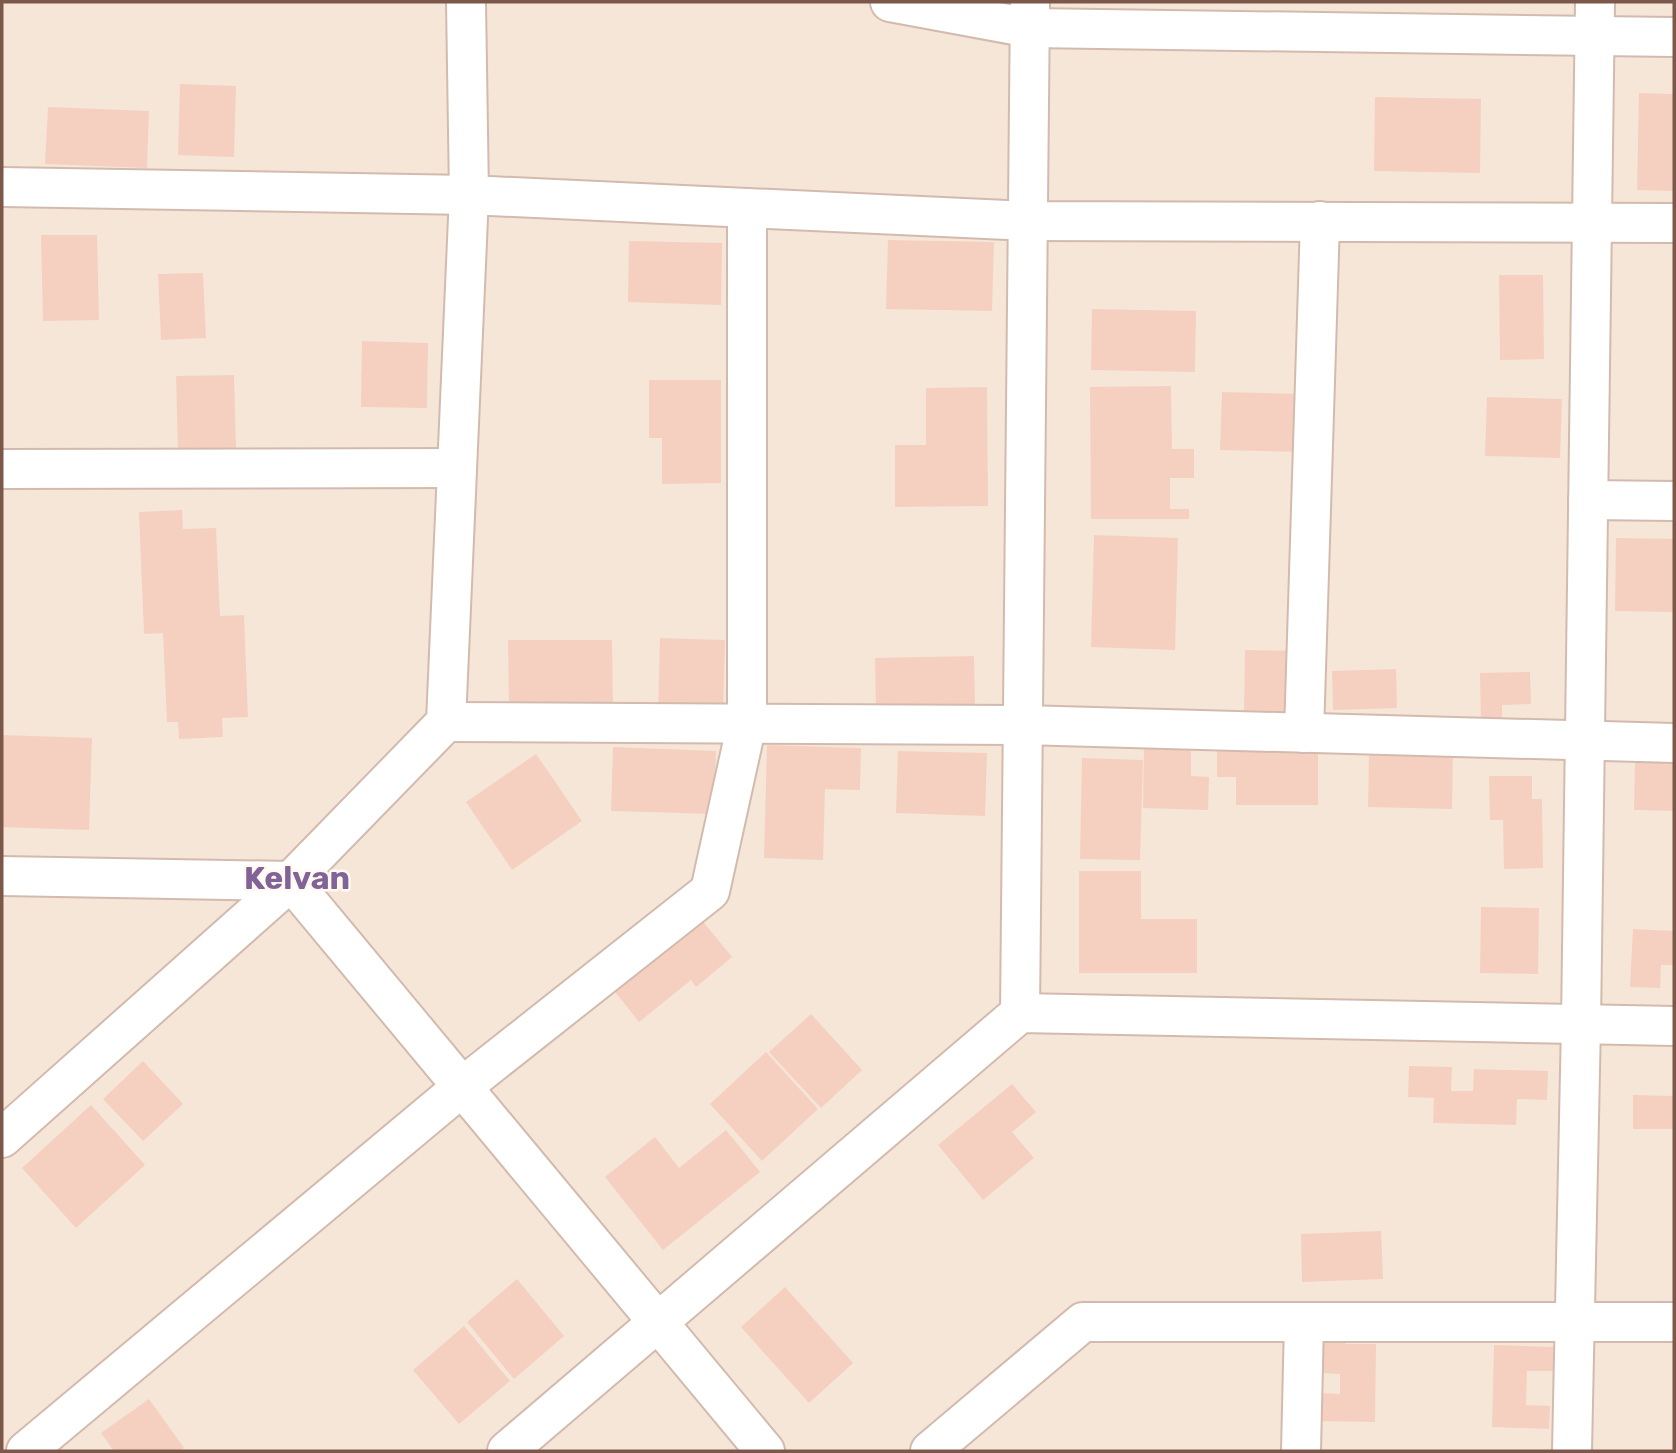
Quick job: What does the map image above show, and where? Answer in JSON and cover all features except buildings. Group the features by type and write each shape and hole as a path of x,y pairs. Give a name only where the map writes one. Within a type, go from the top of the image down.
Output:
{"street":[{"path":"2,1138 291,881 446,722 469,195 466,2"},
{"path":"890,2 1030,15 1594,18 1674,37"},
{"path":"1020,1013 1030,15"},
{"path":"1572,1451 1581,1024 1594,18"},
{"path":"2,187 469,195 1028,221 1674,223"},
{"path":"26,1451 462,1087 710,891 747,723 747,208"},
{"path":"1304,733 1321,221"},
{"path":"2,469 457,468"},
{"path":"1588,500 1674,501"},
{"path":"446,722 1023,725 1674,743"},
{"path":"2,876 291,881 765,1451"},
{"path":"507,1451 1020,1013 1674,1026"},
{"path":"930,1451 1083,1322 1674,1322"},
{"path":"1301,1451 1304,1322"}],"shaded area":[{"path":"2,2 1674,2 1674,1451 2,1451"}],"district":[{"name":"Kelvan","path":"297,878"}]}
